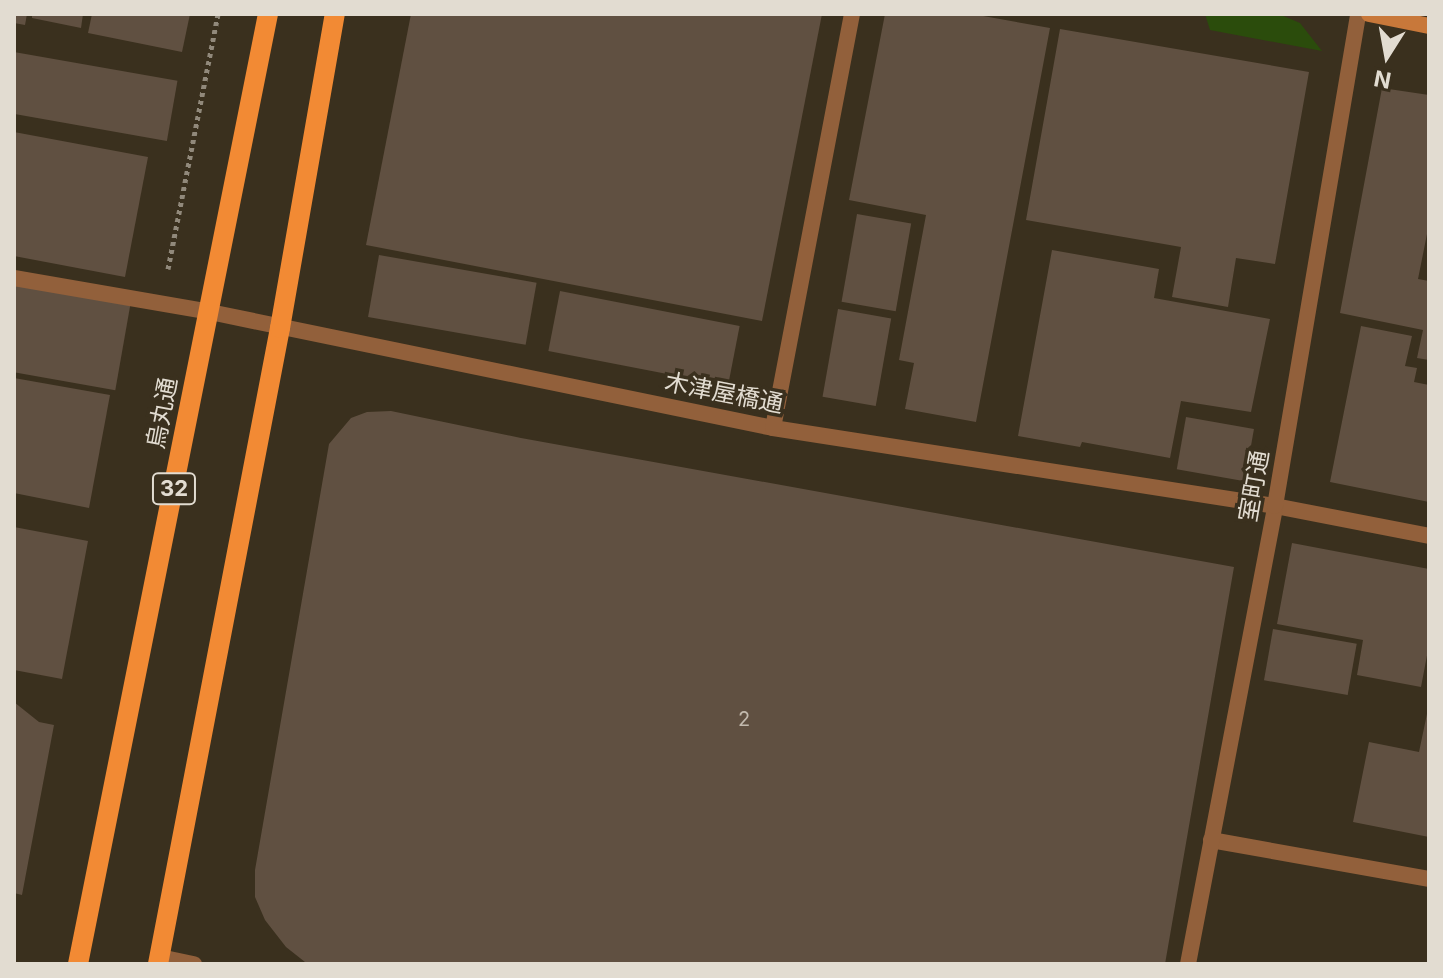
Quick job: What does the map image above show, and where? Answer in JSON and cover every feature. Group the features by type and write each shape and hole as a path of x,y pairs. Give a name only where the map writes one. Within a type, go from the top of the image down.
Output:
{"main road":[{"name":"烏丸通","path":"78,964 268,14"},
{"path":"159,961 280,328 335,14"}],"street":[{"path":"773,428 852,14"},
{"name":"室町通","path":"1188,964 1275,506 1358,14"},
{"path":"1369,14 1429,26"},
{"name":"木津屋橋通","path":"14,278 210,312 773,428 1275,506 1429,536"},
{"path":"1211,840 1429,879"},
{"path":"159,961 194,964"}],"path":[{"path":"160,279 172,263 218,14"}],"green space":[{"path":"1205,14 1281,15 1300,23 1322,51 1210,30"}],"building":[{"path":"14,14 27,14 25,25 14,23"},
{"path":"32,14 83,14 81,28 32,18"},
{"path":"92,14 190,14 182,52 88,33"},
{"path":"411,14 822,14 762,321 366,245"},
{"path":"885,14 972,14 1050,28 976,422 905,409 914,363 899,360 926,215 849,200"},
{"path":"1060,29 1309,72 1275,264 1236,258 1228,307 1172,297 1181,247 1026,220"},
{"path":"14,52 177,81 167,141 14,114"},
{"path":"1382,88 1429,95 1429,224 1418,279 1429,281 1429,360 1417,358 1423,330 1340,313"},
{"path":"14,132 148,157 125,277 14,256"},
{"path":"857,214 911,224 896,311 842,302"},
{"path":"1052,250 1159,269 1154,298 1270,319 1251,412 1181,401 1170,458 1082,442 1080,447 1018,436"},
{"path":"379,255 537,283 526,345 368,317"},
{"path":"14,285 130,305 115,390 14,372"},
{"path":"560,291 740,326 728,386 548,351"},
{"path":"838,309 891,318 876,406 823,397"},
{"path":"1361,326 1412,336 1405,366 1417,368 1414,382 1429,385 1429,502 1330,482"},
{"path":"14,378 110,395 89,508 14,493"},
{"path":"391,411 521,438 1234,567 1165,964 305,962 286,947 265,920 255,897 255,870 329,444 351,418 367,412"},
{"path":"1186,417 1254,429 1245,481 1177,469"},
{"path":"14,527 88,541 62,679 14,670"},
{"path":"1292,543 1429,569 1429,645 1421,687 1357,675 1363,640 1277,624"},
{"path":"1273,629 1357,644 1348,695 1264,680"},
{"path":"14,702 39,722 54,725 22,895 14,893"},
{"path":"1428,709 1429,837 1353,822 1369,742 1419,752"}]}
